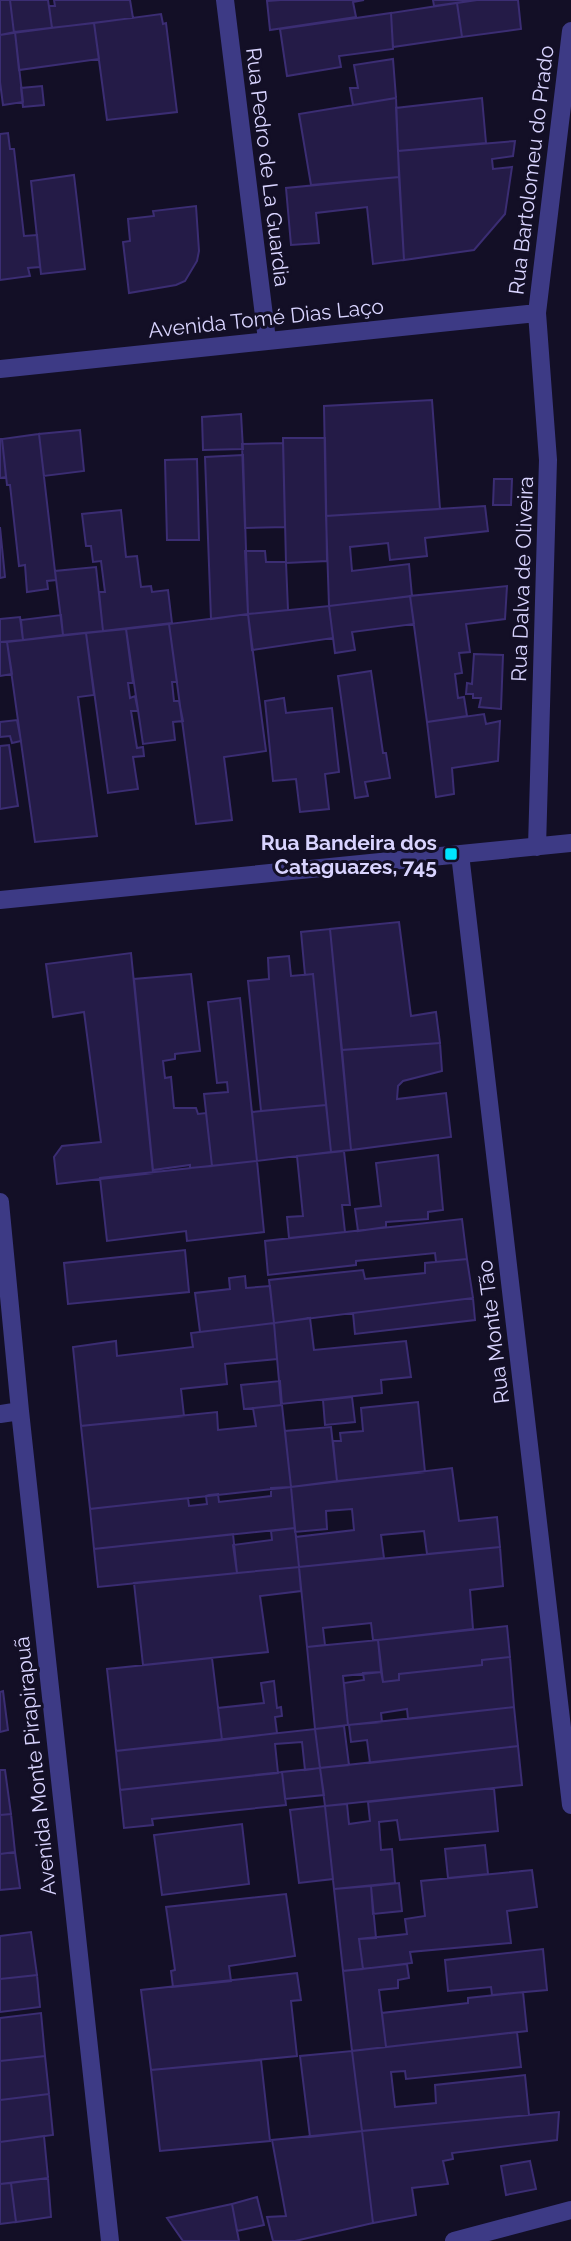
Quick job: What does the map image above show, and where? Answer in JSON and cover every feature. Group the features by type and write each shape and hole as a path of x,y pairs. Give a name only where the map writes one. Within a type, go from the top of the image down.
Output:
{"street":[{"name":"Rua Pedro de La Guardia","path":"225,0 267,340"},
{"name":"Rua Bartolomeu do Prado","path":"537,313 571,31"},
{"name":"Avenida Tomé Dias Laço","path":"0,369 537,313"},
{"name":"Rua Dalva de Oliveira","path":"537,313 548,460 537,847"},
{"path":"0,900 571,843"},
{"name":"Rua Monte Tão","path":"460,854 571,1805"},
{"name":"Avenida Monte Pirapirapuã","path":"0,1202 20,1411 110,2241"},
{"path":"0,1413 20,1411"},
{"path":"454,2241 571,2210"}],"building":[{"path":"0,0 10,0 14,33 0,35"},
{"path":"10,0 48,0 52,28 14,33"},
{"path":"54,0 130,0 133,18 52,28 49,6 55,6"},
{"path":"364,0 353,2 356,17 270,30 267,1"},
{"path":"433,0 477,0 434,6"},
{"path":"518,0 521,29 462,37 457,3"},
{"path":"457,3 462,37 393,47 391,13"},
{"path":"391,13 393,49 339,56 341,67 287,76 280,29"},
{"path":"161,14 163,24 166,23 177,112 107,120 94,23"},
{"path":"94,23 99,59 19,70 15,32"},
{"path":"15,32 23,102 3,105 0,35"},
{"path":"393,59 396,98 353,105 350,88 358,88 354,65"},
{"path":"42,86 44,105 23,107 21,88"},
{"path":"396,98 399,177 311,185 299,114"},
{"path":"482,98 486,143 398,151 396,108"},
{"path":"8,133 10,149 14,149 24,236 37,235 40,267 28,268 30,276 0,280 0,134"},
{"path":"515,141 513,156 492,159 493,169 512,167 505,214 474,250 404,260 398,151"},
{"path":"74,175 85,269 41,274 31,181"},
{"path":"399,177 404,260 373,264 367,207 316,213 319,243 291,245 286,188"},
{"path":"196,206 199,251 197,261 185,281 129,293 123,242 130,241 128,219 154,216 153,211"},
{"path":"432,400 440,509 326,516 324,406"},
{"path":"241,414 243,449 203,450 202,417"},
{"path":"80,430 84,471 44,476 39,434"},
{"path":"39,434 56,580 47,581 48,589 27,592 25,565 19,566 2,439"},
{"path":"283,438 325,438 327,561 286,563"},
{"path":"0,439 6,477 0,478"},
{"path":"283,443 285,527 245,528 242,444"},
{"path":"243,455 248,614 211,619 205,457"},
{"path":"197,459 199,540 167,540 165,460"},
{"path":"494,479 512,479 511,505 493,505"},
{"path":"485,506 488,531 425,538 427,556 390,560 388,543 350,547 352,571 409,564 412,596 329,606 326,516"},
{"path":"121,510 126,557 137,556 141,587 151,586 152,592 168,590 172,623 103,631 99,592 105,592 101,561 93,562 91,546 86,546 82,514"},
{"path":"0,527 5,577 0,578"},
{"path":"245,551 265,551 266,562 286,562 288,610 248,614"},
{"path":"96,567 103,631 63,635 55,571"},
{"path":"507,586 505,619 466,624 470,652 459,653 462,673 455,674 458,698 464,697 467,716 427,722 410,596"},
{"path":"410,596 414,624 352,632 355,650 335,653 329,606"},
{"path":"329,606 333,638 252,650 248,614"},
{"path":"248,614 266,751 224,757 232,820 196,824 169,624"},
{"path":"61,615 63,635 23,640 21,620"},
{"path":"20,617 23,640 0,642 0,619"},
{"path":"169,624 177,682 172,682 174,701 179,701 183,721 173,722 175,740 143,744 126,629"},
{"path":"126,629 133,683 128,683 130,698 135,696 138,711 131,711 137,748 143,747 144,756 133,757 138,789 108,793 86,633"},
{"path":"86,633 94,695 78,697 97,836 35,842 7,642"},
{"path":"0,642 7,642 12,674 0,676"},
{"path":"474,654 503,655 501,709 479,707 481,698 466,694 467,683 472,684"},
{"path":"371,671 383,753 386,753 390,778 365,782 368,796 355,798 338,676"},
{"path":"284,698 286,713 332,708 339,772 325,774 329,809 300,812 296,779 273,781 265,701"},
{"path":"484,714 486,724 500,721 498,761 452,768 454,794 436,797 427,722"},
{"path":"17,720 21,741 12,743 10,736 0,737 0,722"},
{"path":"9,745 18,806 0,809 0,746"},
{"path":"399,922 411,1016 436,1012 440,1043 342,1050 330,929"},
{"path":"330,929 351,1150 331,1152 313,974 305,975 301,932"},
{"path":"131,953 153,1173 57,1184 54,1157 62,1146 101,1142 84,1012 53,1017 46,964"},
{"path":"289,956 291,976 313,974 326,1105 261,1111 248,981 269,979 268,958"},
{"path":"191,974 200,1051 175,1054 175,1059 163,1061 165,1078 171,1077 174,1108 196,1108 198,1114 206,1113 212,1166 190,1168 190,1165 153,1170 134,979"},
{"path":"240,998 257,1161 212,1166 204,1094 228,1092 227,1082 217,1083 208,1002"},
{"path":"440,1043 442,1071 403,1081 398,1086 397,1099 446,1093 451,1137 351,1150 342,1050"},
{"path":"326,1105 331,1152 257,1161 252,1112"},
{"path":"344,1151 350,1205 342,1205 345,1232 289,1238 287,1217 303,1216 297,1156"},
{"path":"438,1155 443,1210 428,1212 428,1219 386,1222 386,1227 358,1231 355,1209 381,1206 376,1163"},
{"path":"257,1161 264,1232 187,1241 186,1231 107,1241 100,1178"},
{"path":"462,1219 467,1259 436,1262 435,1253 356,1261 356,1265 268,1275 265,1241"},
{"path":"185,1250 189,1292 68,1304 64,1263"},
{"path":"467,1259 473,1298 274,1323 269,1280 363,1270 365,1279 425,1273 425,1263"},
{"path":"245,1276 246,1288 270,1286 274,1323 200,1332 195,1293 230,1289 229,1278"},
{"path":"473,1298 475,1320 355,1334 353,1313"},
{"path":"310,1318 314,1350 406,1341 411,1377 381,1380 382,1393 281,1404 274,1323"},
{"path":"274,1323 277,1359 225,1364 227,1384 181,1389 184,1416 81,1426 73,1347 116,1341 117,1356 193,1347 191,1333"},
{"path":"280,1381 282,1405 244,1409 241,1385"},
{"path":"352,1397 355,1422 325,1425 323,1400"},
{"path":"418,1402 425,1472 337,1481 333,1441 341,1441 340,1433 363,1431 361,1408"},
{"path":"282,1405 291,1487 90,1509 81,1426 217,1412 218,1430 256,1426 253,1408"},
{"path":"331,1427 337,1481 291,1487 285,1431"},
{"path":"452,1468 459,1521 497,1517 500,1547 427,1554 424,1531 381,1535 384,1558 299,1567 296,1537 354,1530 352,1509 326,1511 327,1529 295,1532 291,1487"},
{"path":"291,1487 295,1528 94,1549 90,1509 188,1498 189,1506 207,1504 206,1496 209,1495 218,1494 219,1502 271,1496 271,1488"},
{"path":"295,1528 299,1567 237,1573 233,1545 272,1540 271,1531"},
{"path":"233,1534 237,1573 98,1587 94,1549"},
{"path":"500,1547 503,1586 470,1590 473,1629 373,1640 371,1623 323,1628 325,1645 307,1647 299,1567"},
{"path":"299,1567 301,1591 260,1596 268,1652 143,1665 134,1583"},
{"path":"507,1626 510,1657 482,1660 482,1665 399,1674 399,1680 383,1682 378,1640"},
{"path":"378,1640 381,1672 343,1676 348,1725 315,1729 307,1647"},
{"path":"510,1657 514,1707 408,1719 407,1709 381,1713 382,1722 348,1725 344,1683 364,1680 363,1673 381,1672 383,1682 399,1680 399,1674 482,1665 482,1660"},
{"path":"212,1658 222,1740 116,1751 107,1669"},
{"path":"274,1681 277,1708 281,1707 282,1716 275,1717 277,1733 222,1740 218,1708 264,1703 261,1683"},
{"path":"3,1691 8,1730 0,1732 0,1692"},
{"path":"514,1707 518,1746 370,1763 367,1740 351,1742 349,1725"},
{"path":"344,1726 349,1765 320,1768 315,1729"},
{"path":"315,1729 320,1768 305,1770 302,1742 275,1744 278,1773 120,1790 116,1751"},
{"path":"518,1746 522,1785 325,1806 320,1768"},
{"path":"320,1768 324,1795 285,1799 282,1772"},
{"path":"0,1770 5,1770 11,1814 0,1815"},
{"path":"282,1772 286,1805 152,1819 153,1825 124,1828 120,1790"},
{"path":"494,1788 498,1831 400,1840 397,1820 379,1822 381,1850 392,1849 395,1883 334,1889 325,1806 347,1804 349,1824 370,1821 368,1802"},
{"path":"325,1806 333,1879 299,1883 290,1810"},
{"path":"11,1814 15,1852 0,1854 0,1815"},
{"path":"242,1824 249,1884 162,1895 154,1835"},
{"path":"485,1845 488,1874 448,1878 445,1849"},
{"path":"15,1852 20,1888 0,1890 0,1854"},
{"path":"532,1870 537,1907 507,1911 511,1943 410,1952 412,1963 363,1969 359,1939 407,1934 405,1919 425,1916 421,1881"},
{"path":"399,1883 402,1911 373,1914 371,1886"},
{"path":"371,1886 376,1938 359,1939 363,1969 343,1971 334,1889"},
{"path":"286,1894 295,1956 229,1966 231,1981 173,1987 171,1971 175,1970 166,1907"},
{"path":"31,1932 37,1975 0,1979 0,1936"},
{"path":"543,1949 547,1990 492,1995 491,1987 448,1991 445,1960"},
{"path":"407,1964 409,1978 398,1980 398,1988 379,1990 386,2047 352,2051 343,1971"},
{"path":"297,1973 301,2000 291,2001 297,2056 151,2070 141,1990"},
{"path":"37,1975 40,2007 0,2012 0,1979"},
{"path":"523,1992 527,2031 386,2047 382,2013 468,2003 468,1998"},
{"path":"41,2013 45,2056 0,2061 0,2018"},
{"path":"517,2032 521,2067 406,2079 405,2071 391,2072 395,2107 436,2103 435,2085 525,2075 529,2115 362,2131 352,2051"},
{"path":"352,2051 362,2131 310,2137 300,2056"},
{"path":"45,2056 49,2094 0,2100 0,2061"},
{"path":"261,2060 270,2141 160,2151 151,2070"},
{"path":"49,2094 53,2135 0,2142 0,2100"},
{"path":"559,2112 557,2140 452,2153 453,2159 443,2161 448,2184 412,2188 416,2215 373,2223 362,2131"},
{"path":"362,2131 373,2223 295,2241 273,2241 267,2217 286,2216 272,2140"},
{"path":"44,2136 48,2178 0,2184 0,2142"},
{"path":"530,2161 536,2189 506,2195 501,2166"},
{"path":"48,2178 51,2217 16,2222 11,2183"},
{"path":"11,2183 16,2222 0,2224 0,2184"},
{"path":"257,2197 264,2225 237,2231 232,2204"},
{"path":"232,2204 239,2241 183,2241 167,2218"}],"place":[{"name":"Rua Bandeira dos Cataguazes, 745","path":"451,854"}]}
